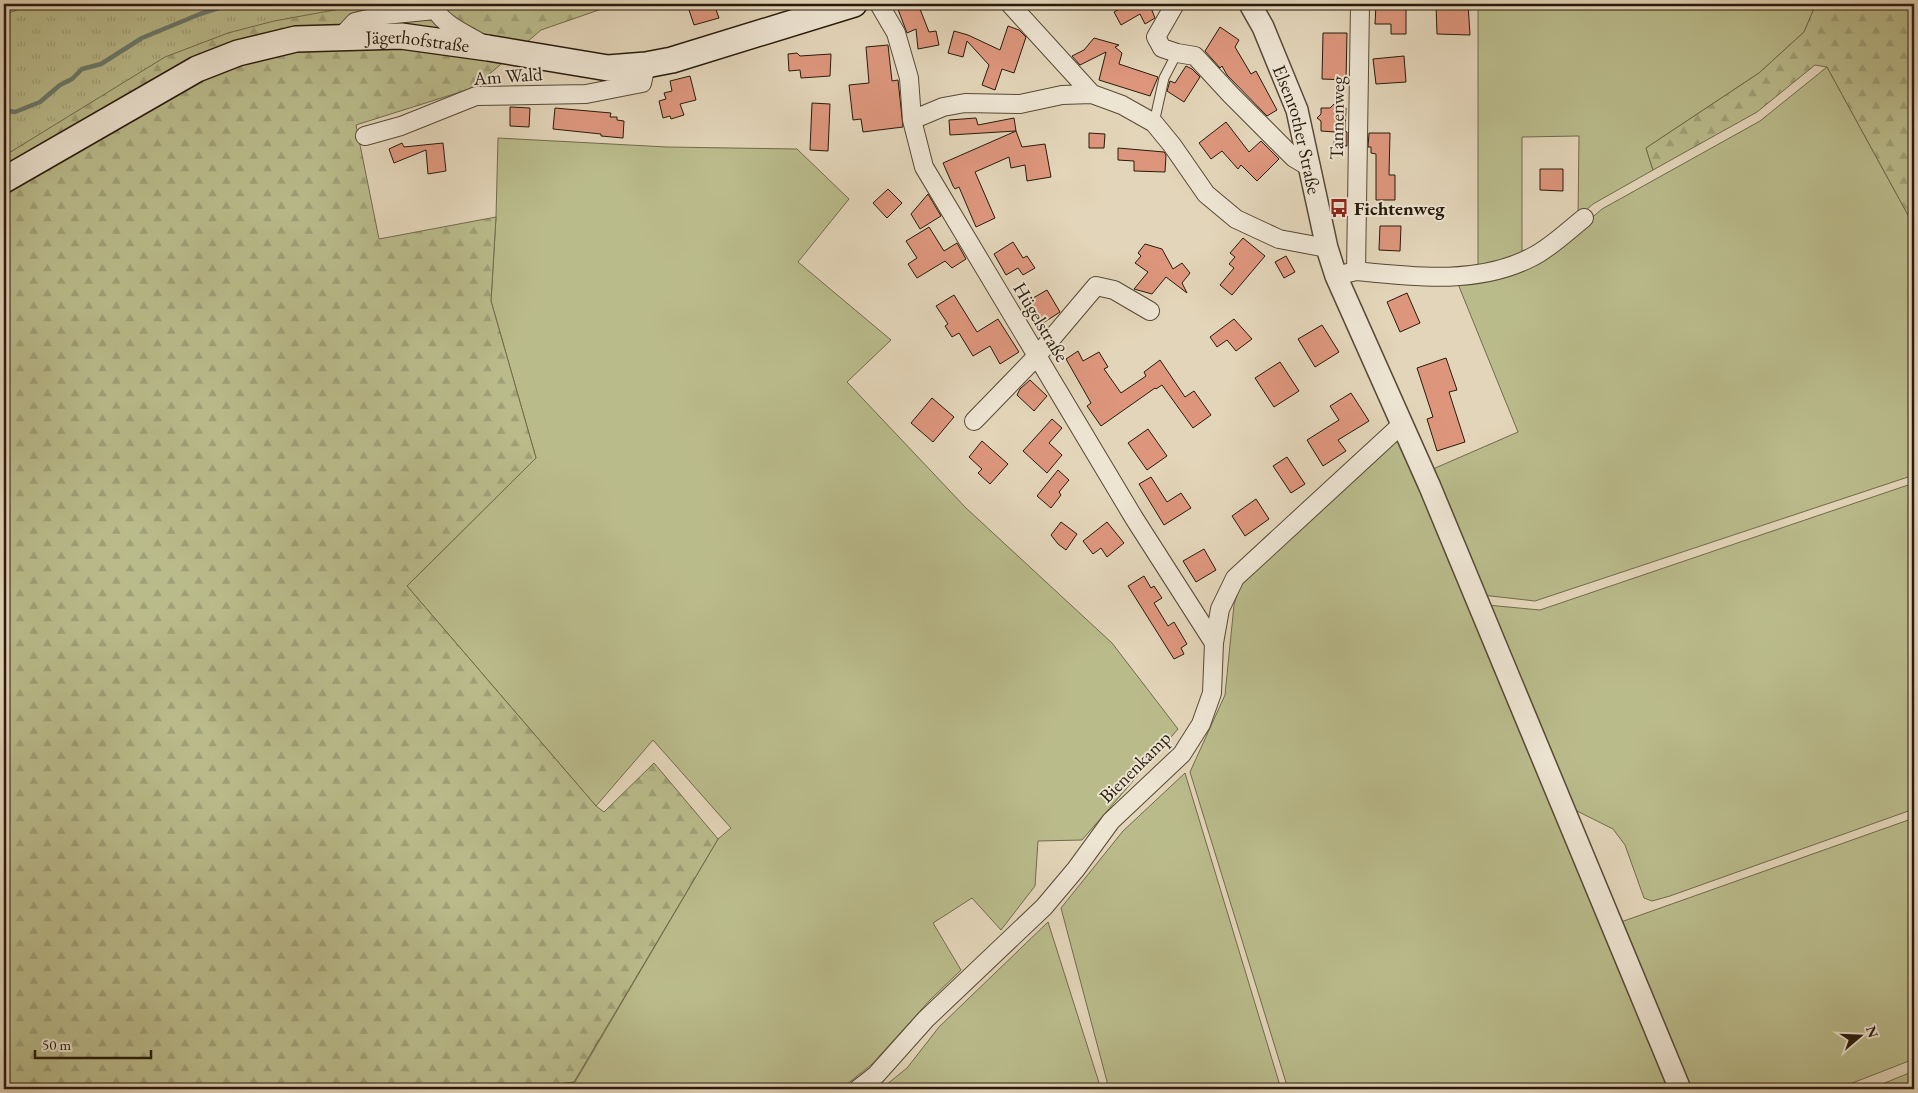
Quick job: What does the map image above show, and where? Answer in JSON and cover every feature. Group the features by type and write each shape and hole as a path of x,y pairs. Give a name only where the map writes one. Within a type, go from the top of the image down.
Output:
{"main road":[{"name":"Jägerhofstraße","path":"4,180 197,70 238,53 296,39 401,36 608,68 646,65 672,60 854,4"}],"street":[{"name":"Hügelstraße","path":"879,4 896,33 909,78 912,120 924,167 1134,518 1214,643"},
{"path":"1010,4 1092,94"},
{"path":"1175,4 1156,37 1162,48 1195,56 1294,158 1310,168"},
{"name":"Elsenrother Straße","path":"1250,4 1262,27 1294,102 1328,248 1346,274 1401,425 1452,539 1680,1089"},
{"name":"Tannenweg","path":"1346,274 1360,4"},
{"path":"340,38 355,22 434,7 444,20 488,48"},
{"name":"Am Wald","path":"365,136 401,126 476,96 586,94 642,83 646,65"},
{"path":"912,120 943,107 965,103 1020,104 1062,95 1092,94 1122,105 1154,124 1172,145 1206,194 1236,219 1279,239 1328,248"},
{"path":"1346,274 1418,278 1482,274 1506,268 1534,257 1584,218"},
{"path":"974,422 1036,357 1096,286 1114,290 1150,311"},
{"name":"Bienenkamp","path":"858,1089 876,1075 926,1020 1044,907 1076,869 1111,822 1182,754 1201,724 1212,693 1214,643 1220,610 1235,578 1401,425"}],"lane":[{"path":"1154,124 1164,78 1177,53"}],"green space":[{"path":"4,4 55,4 4,30"},
{"path":"32,4 417,4 411,9 340,9 274,21 228,33 165,57 4,156 4,15"},
{"path":"192,4 616,4 541,30 473,88 356,125 379,239 496,217 491,301 536,458 407,586 596,806 604,812 654,763 718,839 574,1082 515,1089 4,1089 4,128"},
{"path":"1478,4 1816,4 1804,32 1759,73 1646,148 1653,170 1593,204 1578,217 1579,136 1522,137 1522,254 1504,261 1478,266"},
{"path":"1816,4 1914,4 1914,226 1827,67 1815,65 1757,112 1653,170 1646,148 1759,73 1804,32"},
{"path":"1827,67 1914,226 1914,475 1535,601 1482,595 1433,469 1518,432 1458,284 1550,254 1602,209 1760,121"},
{"path":"498,138 667,147 797,149 849,199 798,262 891,340 847,382 966,508 1112,643 1178,729 1082,840 1038,841 1035,886 1001,930 972,898 933,923 961,970 930,1000 872,1064 841,1089 515,1089 575,1082 718,839 731,828 653,740 596,806 407,586 536,458 491,301"},
{"path":"1401,430 1669,1089 1288,1089 1190,772 1225,695 1234,605 1241,582"},
{"path":"1914,483 1914,809 1670,896 1652,901 1644,898 1625,845 1613,829 1575,810 1487,605 1540,610"},
{"path":"1185,773 1281,1089 1109,1089 1061,908 1123,831"},
{"path":"1914,818 1914,1059 1837,1089 1689,1089 1621,922"},
{"path":"1048,922 1101,1089 881,1089 907,1068 939,1027"},
{"path":"1914,1071 1914,1089 1870,1089"}],"building":[{"path":"687,4 714,4 719,18 694,25"},
{"path":"896,4 910,9 914,7 913,4 918,4 929,32 936,31 939,45 918,49 916,29 907,33"},
{"path":"1128,4 1157,4 1151,8 1155,18 1145,24 1140,14 1121,25 1114,12"},
{"path":"1376,4 1406,4 1406,34 1391,34 1391,24 1375,24"},
{"path":"1436,4 1468,4 1470,35 1437,34"},
{"path":"1008,26 1019,30 1026,37 1014,73 1002,69 995,90 982,85 989,65 967,41 963,57 948,53 954,31 968,35 1000,50"},
{"path":"1220,27 1239,40 1235,47 1251,74 1256,71 1277,110 1267,116 1227,75 1222,66 1220,68 1205,51"},
{"path":"1323,33 1347,33 1346,80 1322,79"},
{"path":"1094,38 1119,45 1115,47 1122,53 1119,64 1158,77 1150,96 1099,80 1106,52 1080,65 1072,56 1084,50"},
{"path":"888,45 892,81 898,80 903,127 863,132 861,119 853,120 849,85 869,83 866,47"},
{"path":"797,53 800,56 831,54 830,76 801,78 800,70 789,71 788,54"},
{"path":"1404,56 1406,82 1376,84 1373,59"},
{"path":"1186,66 1200,77 1184,102 1167,91 1170,81 1175,83"},
{"path":"690,76 696,100 680,104 684,115 671,119 670,116 663,118 659,101 666,99 664,93 672,91 670,81"},
{"path":"812,103 830,104 828,151 810,150"},
{"path":"1334,104 1337,108 1346,108 1345,131 1347,132 1347,146 1334,146 1335,132 1321,131 1321,121 1317,118 1321,114 1321,108 1330,108"},
{"path":"510,107 530,108 529,127 510,126"},
{"path":"555,108 611,113 610,117 617,117 617,120 624,121 623,138 553,129"},
{"path":"976,118 978,125 1014,118 1016,131 950,135 949,120"},
{"path":"1226,122 1249,152 1261,141 1279,159 1257,181 1241,165 1238,169 1222,151 1211,159 1199,143"},
{"path":"1016,131 1022,147 1045,144 1051,177 1027,181 1025,165 1011,168 1009,157 975,172 995,218 976,227 959,187 955,189 953,186 943,163"},
{"path":"1089,133 1105,134 1104,148 1089,148"},
{"path":"1369,133 1390,133 1389,175 1395,175 1395,200 1376,200 1376,154 1371,153 1371,147 1368,147"},
{"path":"402,143 404,147 443,143 446,171 428,174 426,150 394,163 389,149"},
{"path":"1118,148 1164,152 1166,155 1165,172 1134,171 1134,161 1118,160"},
{"path":"1540,169 1563,169 1563,191 1540,190"},
{"path":"888,189 902,203 887,218 873,203"},
{"path":"928,194 941,216 920,229 911,214"},
{"path":"1380,226 1401,226 1400,251 1379,250"},
{"path":"929,227 944,251 957,243 966,259 952,268 945,261 917,278 908,264 917,258 906,241"},
{"path":"1243,238 1265,256 1232,295 1220,285 1234,268 1229,264 1235,257 1230,253"},
{"path":"1013,242 1023,258 1027,256 1035,268 1023,275 1018,268 1006,275 994,254"},
{"path":"1145,244 1162,249 1173,269 1182,263 1190,273 1182,283 1187,293 1166,277 1152,294 1134,289 1148,272 1135,263 1141,256 1138,253"},
{"path":"1286,256 1295,272 1284,278 1275,262"},
{"path":"1047,290 1060,312 1040,325 1026,302"},
{"path":"1407,293 1420,323 1400,332 1387,302"},
{"path":"954,295 977,332 998,319 1019,352 1000,364 990,346 973,356 959,333 952,337 945,326 948,324 936,306"},
{"path":"1234,319 1252,339 1236,351 1227,340 1217,347 1210,337"},
{"path":"1322,325 1339,352 1315,367 1298,339"},
{"path":"1078,351 1083,361 1099,352 1108,367 1104,369 1121,393 1146,376 1144,372 1160,360 1185,397 1194,391 1211,415 1193,428 1162,385 1101,426 1087,406 1091,403 1066,359"},
{"path":"1446,358 1457,390 1449,392 1465,442 1437,451 1427,419 1433,417 1417,368"},
{"path":"1280,362 1299,391 1274,407 1255,378"},
{"path":"1030,380 1047,396 1034,411 1017,395 1020,389"},
{"path":"1351,393 1369,421 1338,440 1346,451 1323,466 1307,440 1339,420 1330,406"},
{"path":"932,398 954,417 933,442 911,423"},
{"path":"1052,419 1062,428 1049,443 1062,455 1047,473 1023,451"},
{"path":"1148,429 1167,456 1147,470 1128,443"},
{"path":"982,441 1008,464 990,484 978,473 982,469 969,457"},
{"path":"1287,457 1305,484 1291,493 1273,466"},
{"path":"1058,470 1069,480 1059,492 1061,495 1051,508 1037,496"},
{"path":"1151,477 1167,502 1181,493 1191,508 1164,525 1139,484"},
{"path":"1256,499 1269,519 1245,536 1232,516"},
{"path":"1061,522 1077,534 1066,550 1051,535"},
{"path":"1107,522 1124,543 1107,557 1101,548 1093,554 1083,541"},
{"path":"1204,549 1216,570 1196,582 1183,561"},
{"path":"1144,576 1151,588 1154,586 1162,598 1154,603 1168,626 1174,622 1187,644 1181,648 1184,654 1174,659 1128,586"}],"waterway":[{"path":"4,110 15,112 40,102 60,85 72,79 82,69 101,64 142,38 200,14 231,4"}],"place":[{"name":"Fichtenweg","path":"1339,208"}]}
